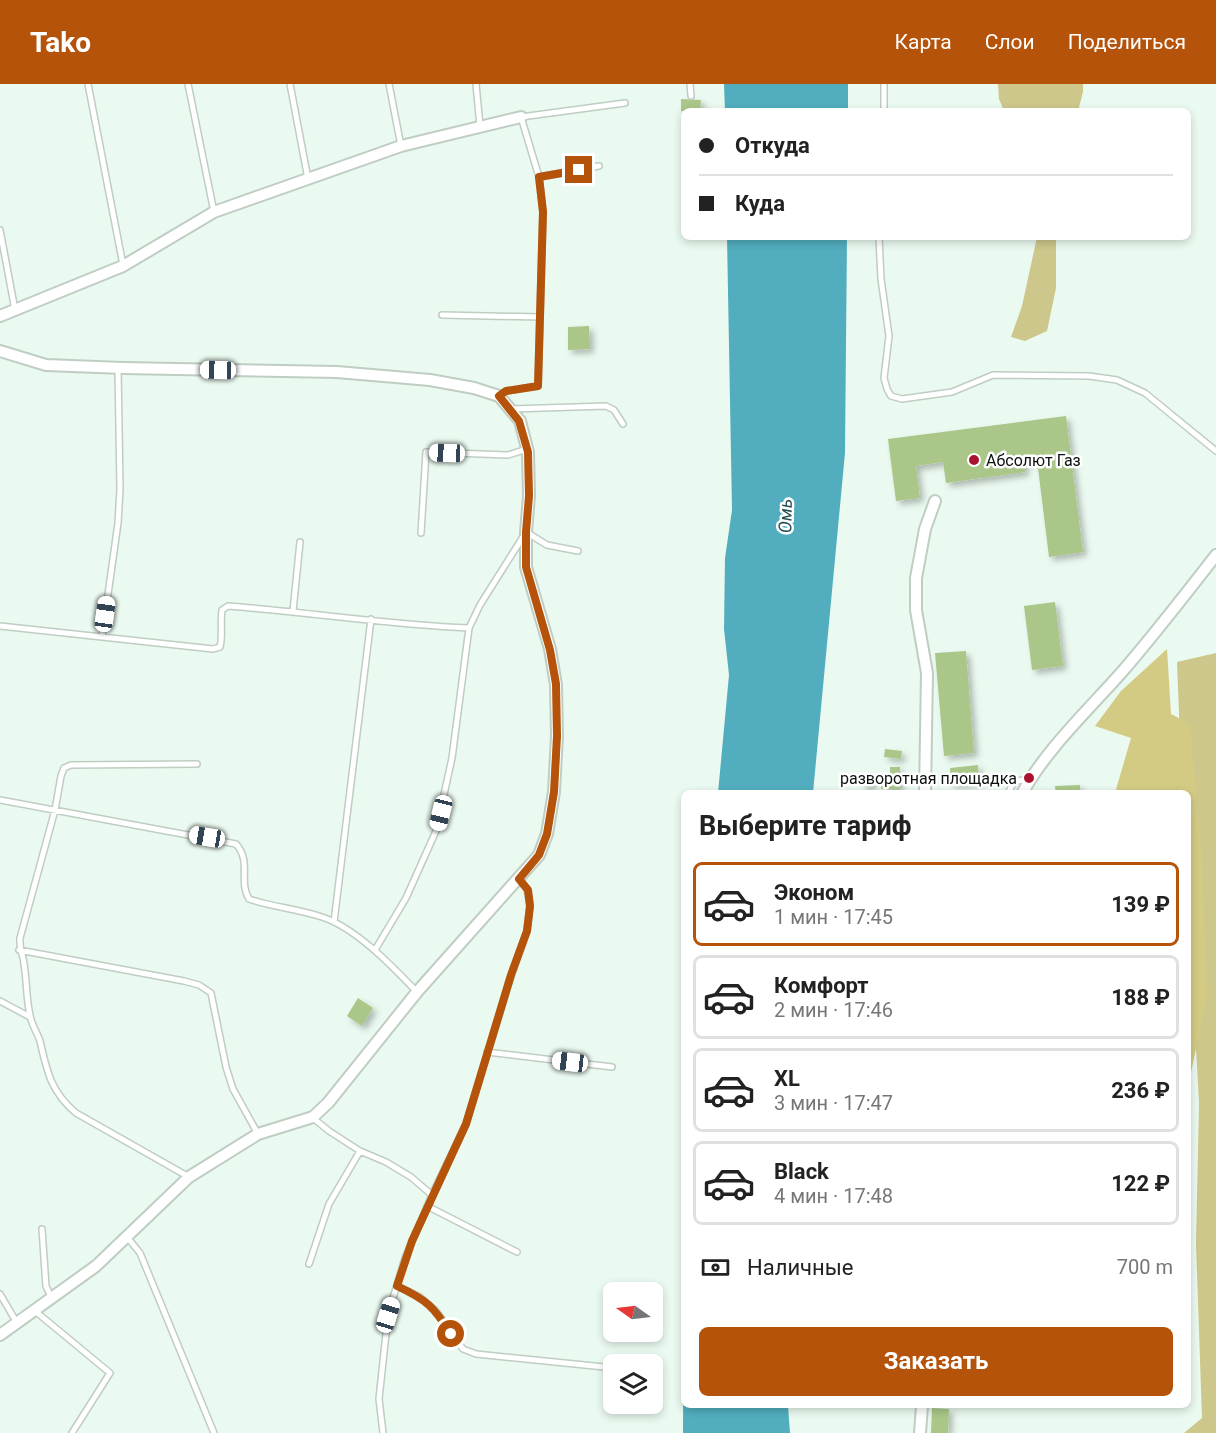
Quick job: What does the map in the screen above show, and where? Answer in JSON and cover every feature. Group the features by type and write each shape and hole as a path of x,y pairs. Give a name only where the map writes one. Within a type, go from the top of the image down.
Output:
{"street":[{"path":"0,316 123,266 214,212 401,146 521,117"},
{"path":"0,351 46,364 118,368 337,372 430,380 474,388 499,396 519,421 527,448 529,496 526,567 550,650 556,684 557,736 554,792 547,834 539,855 417,992 328,1103 313,1117 258,1134 189,1177 96,1266 0,1335"},
{"path":"925,790 927,673 916,610 916,578 925,529 935,501"},
{"path":"1024,790 1049,754 1137,654 1216,555"},
{"path":"920,1433 922,1408"}],"lane":[{"path":"88,84 123,266"},
{"path":"188,84 214,212"},
{"path":"290,84 308,179"},
{"path":"389,84 401,146"},
{"path":"476,84 480,126"},
{"path":"690,84 691,96"},
{"path":"884,84 884,108"},
{"path":"499,396 506,391 538,386 543,212 539,177 521,117 625,103"},
{"path":"539,177 599,166"},
{"path":"0,230 15,310"},
{"path":"879,240 881,279 889,336 884,378 891,396 902,399 952,392 993,375 1089,376 1118,380 1145,393 1216,451"},
{"path":"442,315 540,317"},
{"path":"102,637 118,522 120,489 118,368"},
{"path":"510,409 606,406 614,410 623,424"},
{"path":"421,533 426,452 508,455 527,448"},
{"path":"375,950 406,898 436,831 452,758 469,628 480,605 526,532 547,545 578,551"},
{"path":"293,611 300,542"},
{"path":"0,626 213,649 220,647 222,640 220,620 222,610 228,606 437,627 469,628"},
{"path":"334,922 371,619"},
{"path":"189,1177 76,1113 55,1090 39,1037 30,1017 24,961 19,950 20,938 55,810 64,768 71,765 196,764"},
{"path":"1010,790 1016,781 1023,779 1028,781"},
{"path":"0,800 236,844 242,852 245,891 249,899 334,922 375,950 417,992"},
{"path":"383,1433 379,1399 388,1315 405,1258 466,1124 527,931 530,906 528,890 519,879"},
{"path":"19,950 184,981 200,986 211,993 226,1067 233,1089 258,1134"},
{"path":"0,1002 30,1017"},
{"path":"487,1052 612,1067"},
{"path":"313,1117 329,1131 360,1151 386,1162 411,1177 432,1195"},
{"path":"309,1264 329,1204 360,1151"},
{"path":"427,1206 517,1252"},
{"path":"42,1229 46,1286 51,1299"},
{"path":"127,1237 140,1253 211,1432"},
{"path":"397,1286 420,1297 436,1311 463,1349 476,1354 603,1367"},
{"path":"0,1294 18,1324"},
{"path":"36,1311 110,1373 72,1433"}],"shaded area":[{"path":"998,84 1083,84 1079,108 1003,108 999,99"},
{"path":"1036,240 1056,240 1056,288 1047,331 1025,341 1011,337 1022,306"},
{"path":"1167,649 1171,714 1190,724 1202,859 1207,996 1191,1073 1191,790 1116,790 1131,738 1095,726 1121,691"},
{"path":"1216,653 1216,1433 1184,1433 1202,1418 1196,1244 1199,1103 1191,957 1191,790 1182,790 1177,662"}],"water":[{"path":"724,84 848,84 848,108 725,108"},
{"name":"Омь","path":"727,240 847,240 845,453 813,790 718,790 729,675 724,629 725,558 732,510"},
{"path":"683,1408 788,1408 790,1433 683,1433"}],"building":[{"path":"681,99 701,100 700,108 681,108"},
{"path":"589,326 590,349 568,350 568,327"},
{"path":"1066,416 1083,552 1049,557 1037,460 1024,462 1025,472 946,483 943,462 916,466 920,498 896,501 888,439"},
{"path":"1055,602 1063,666 1032,670 1024,606"},
{"path":"966,651 974,753 944,756 935,653"},
{"path":"885,749 902,751 901,759 884,757"},
{"path":"978,765 979,782 951,784 950,768"},
{"path":"890,767 900,767 900,789 881,789 881,774 890,774"},
{"path":"864,774 874,777 871,788 861,785"},
{"path":"1080,785 1080,790 1056,790 1055,786"},
{"path":"358,998 373,1008 362,1026 347,1016"},
{"path":"932,1408 949,1409 948,1433 931,1433"}],"place":[{"name":"Абсолют Газ","path":"974,460"},
{"name":"разворотная площадка","path":"1029,778"}],"route":[{"path":"451,1334 436,1311 420,1297 397,1286 412,1241 466,1124 511,975 527,931 530,906 528,890 519,879 539,855 547,834 554,792 557,736 556,684 550,650 526,567 528,452 519,421 499,396 506,391 538,386 543,212 539,177 579,170"}]}
